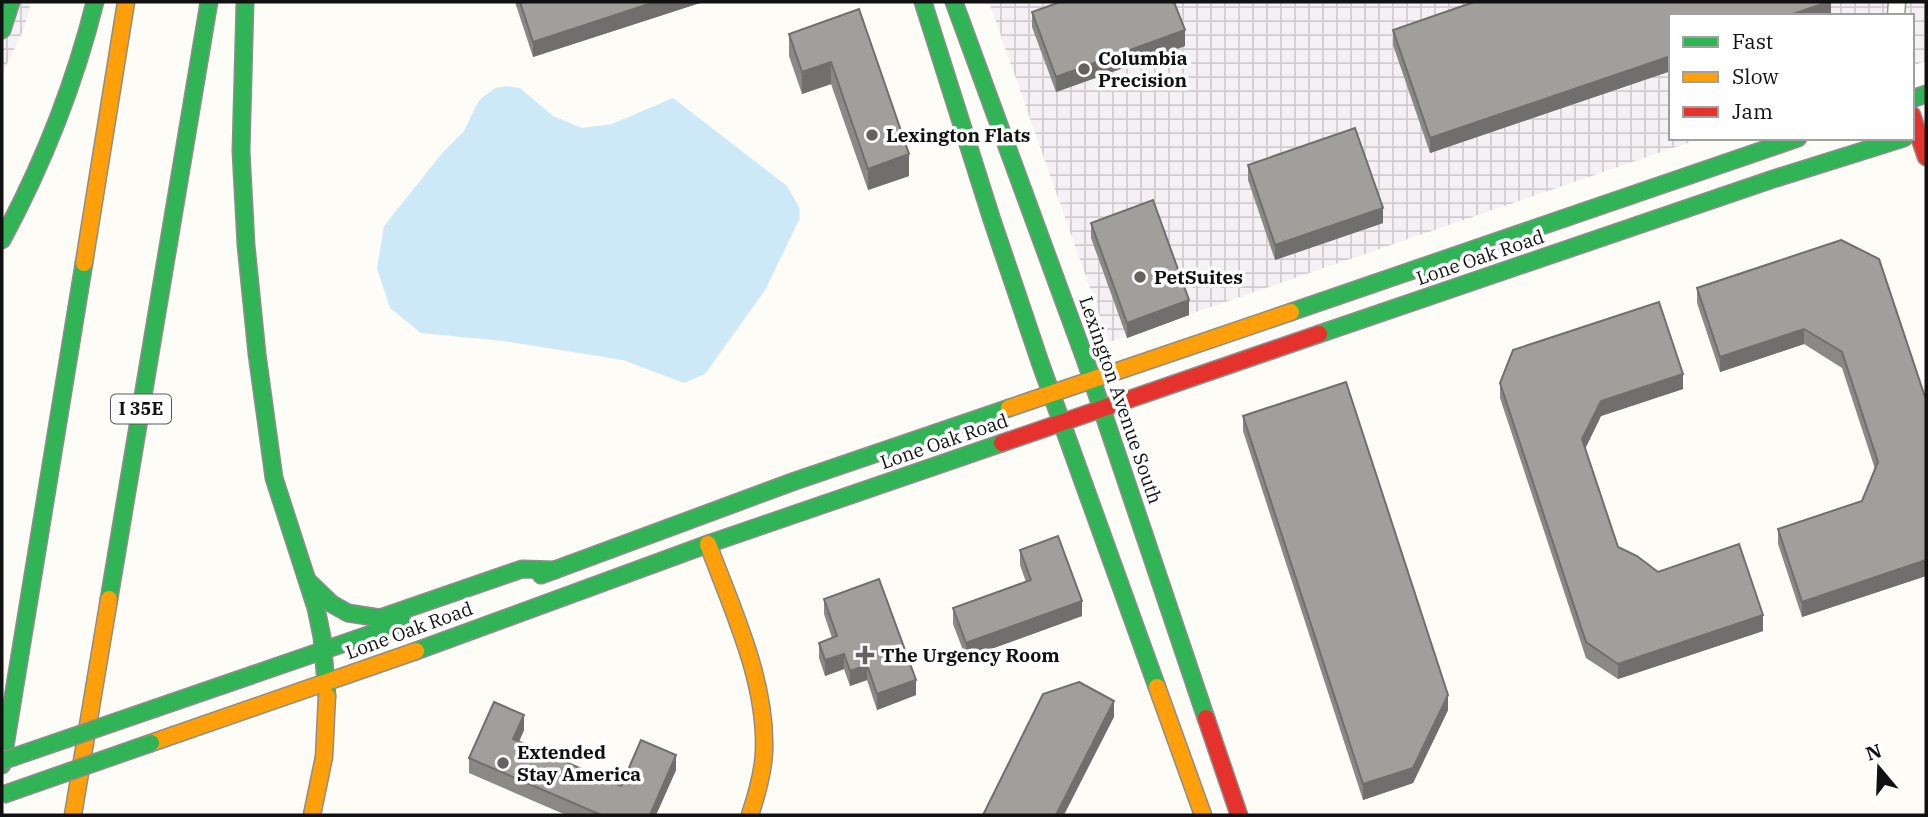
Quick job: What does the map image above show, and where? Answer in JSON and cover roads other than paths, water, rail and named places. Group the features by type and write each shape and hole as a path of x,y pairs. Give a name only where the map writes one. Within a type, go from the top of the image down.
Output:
{"main road":[{"path":"2,30 11,2"},
{"path":"2,240 41,164 68,93 95,2"},
{"path":"2,763 126,2"},
{"name":"I 35E","path":"73,815 209,2"},
{"path":"245,2 241,169 247,256 272,466 284,515 308,582 323,651 328,707 321,777 312,815"},
{"path":"923,2 1051,394 1203,815"},
{"name":"Lexington Avenue South","path":"954,2 1093,380 1239,815"},
{"path":"244,49 268,306"},
{"path":"1915,135 1926,157"},
{"name":"Lone Oak Road","path":"2,763 555,570 795,481 1792,140"},
{"name":"Lone Oak Road","path":"2,795 326,683 708,544 1773,179 1899,140"},
{"path":"295,489 302,566"},
{"path":"708,544 759,690 764,733 762,777 750,815"},
{"path":"308,582 343,612 366,618 380,618 522,569 555,570"}],"water":[{"path":"495,88 520,88 553,116 582,128 612,124 673,98 787,186 799,207 800,218 765,290 705,374 684,383 623,360 504,341 421,333 390,308 377,268 384,226 444,151 464,131 479,100"}],"place":[{"name":"Columbia Precision","path":"1084,69"},
{"name":"Lexington Flats","path":"872,135"},
{"name":"PetSuites","path":"1140,277"},
{"name":"The Urgency Room","path":"865,655"},
{"name":"Extended Stay America","path":"503,763"}]}
